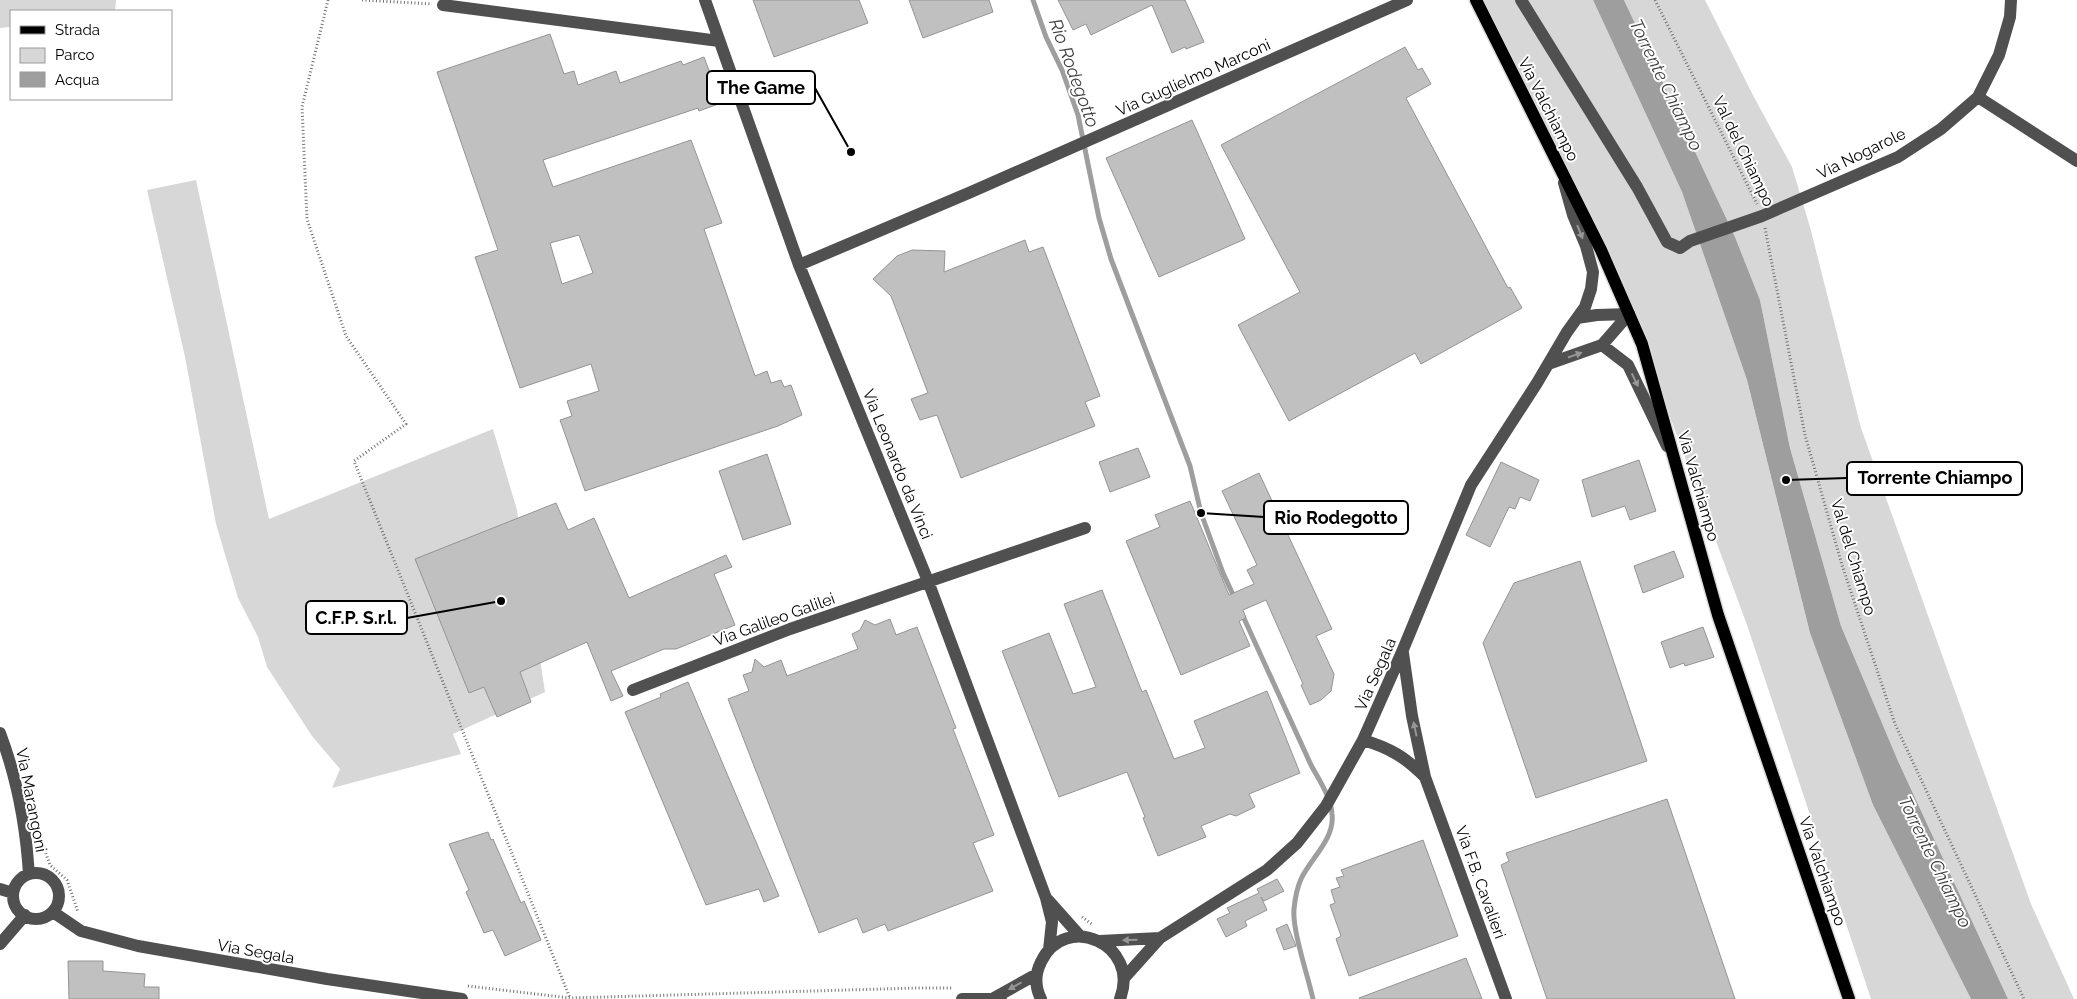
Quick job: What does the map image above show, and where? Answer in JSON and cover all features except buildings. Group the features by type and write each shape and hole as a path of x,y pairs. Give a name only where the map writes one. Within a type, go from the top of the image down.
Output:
{"main road":[{"name":"Via Valchiampo","path":"1476,0 1601,250 1642,344 1718,615 1849,999"}],"street":[{"name":"Via Leonardo da Vinci","path":"705,0 799,265 928,581 1046,898 1052,922 1049,950"},
{"name":"Via Guglielmo Marconi","path":"799,265 971,192 1407,0"},
{"name":"Via Nogarole","path":"1521,0 1637,187 1666,242 1680,248 1690,241 1762,216 1898,157 1941,130 1978,96 1999,56 2010,17 2011,0"},
{"path":"444,5 720,41"},
{"path":"1978,96 2077,161"},
{"name":"Via Segala","path":"1125,977 1160,938 1267,870 1297,843 1326,806 1363,740 1471,486 1585,307 1591,289 1593,272 1586,246 1573,216 1560,168"},
{"path":"1577,318 1629,314"},
{"path":"1548,364 1602,345 1629,314"},
{"path":"1602,345 1628,365 1677,467"},
{"name":"Via Galileo Galilei","path":"633,690 790,629 1085,528"},
{"name":"Via F.B. Cavalieri","path":"1402,652 1412,716 1425,777 1506,999"},
{"name":"Via Marangoni","path":"0,733 8,754 24,825 29,874"},
{"name":"Via F.B. Cavalieri","path":"1363,740 1380,745 1407,759 1425,777"},
{"path":"29,874 44,874 56,884 60,898 53,912 39,918 25,915 16,906 13,893 18,882 29,874"},
{"path":"0,889 13,893"},
{"name":"Via Leonardo da Vinci","path":"1046,898 1080,936"},
{"name":"Via Segala","path":"53,912 81,931 138,946 327,980 462,999"},
{"path":"0,944 25,915"},
{"path":"1041,999 1036,986 1039,965 1049,950 1058,943 1068,938 1080,936"},
{"name":"Via Segala","path":"1080,936 1100,941 1160,938"},
{"name":"Via Segala","path":"1100,941 1112,950 1121,962 1125,977 1124,989 1120,999"},
{"path":"961,994 997,998 1037,974"}],"path":[{"path":"328,0 302,107 307,219 346,336 406,424 354,461 570,998"},
{"path":"362,0 444,5"},
{"name":"Val del Chiampo","path":"1655,0 1762,216 1805,435 1851,593 1895,724 2024,999"},
{"path":"38,831 50,865 67,880 81,916"},
{"path":"1064,919 1080,915 1096,927"},
{"path":"465,986 570,998 917,988 961,994"}],"green space":[{"path":"0,0 116,0 115,10 10,10 10,27 0,28"},
{"path":"1474,0 1593,0 1682,192 1747,380 1810,633 1873,805 1971,999 1871,999 1747,625 1614,265"},
{"path":"1624,0 1705,0 1792,167 1810,227 1861,428 2031,904 2074,999 2008,999 1898,761 1841,626 1790,448 1760,300 1735,237"},
{"path":"196,180 269,519 493,429 517,510 545,692 453,734 461,754 332,788 340,769 312,736 267,667 258,637 238,598 216,524 185,357 147,190"}],"water":[{"path":"1593,0 1624,0 1735,237 1760,300 1790,448 1841,626 1898,761 2008,999 1971,999 1873,805 1810,633 1747,380 1682,192"}],"waterway":[{"name":"Rio Rodegotto","path":"1033,0 1078,115 1099,218 1111,259 1190,466 1201,513 1223,573 1235,599"},
{"name":"Rio Rodegotto","path":"1242,614 1311,765 1327,795 1331,808 1332,823 1330,832 1301,879 1294,909 1295,929 1313,999"}],"place":[{"name":"The Game","path":"851,152"},
{"name":"Torrente Chiampo","path":"1786,480"},
{"name":"Rio Rodegotto","path":"1201,513"},
{"name":"C.F.P. S.r.l.","path":"501,601"}]}
